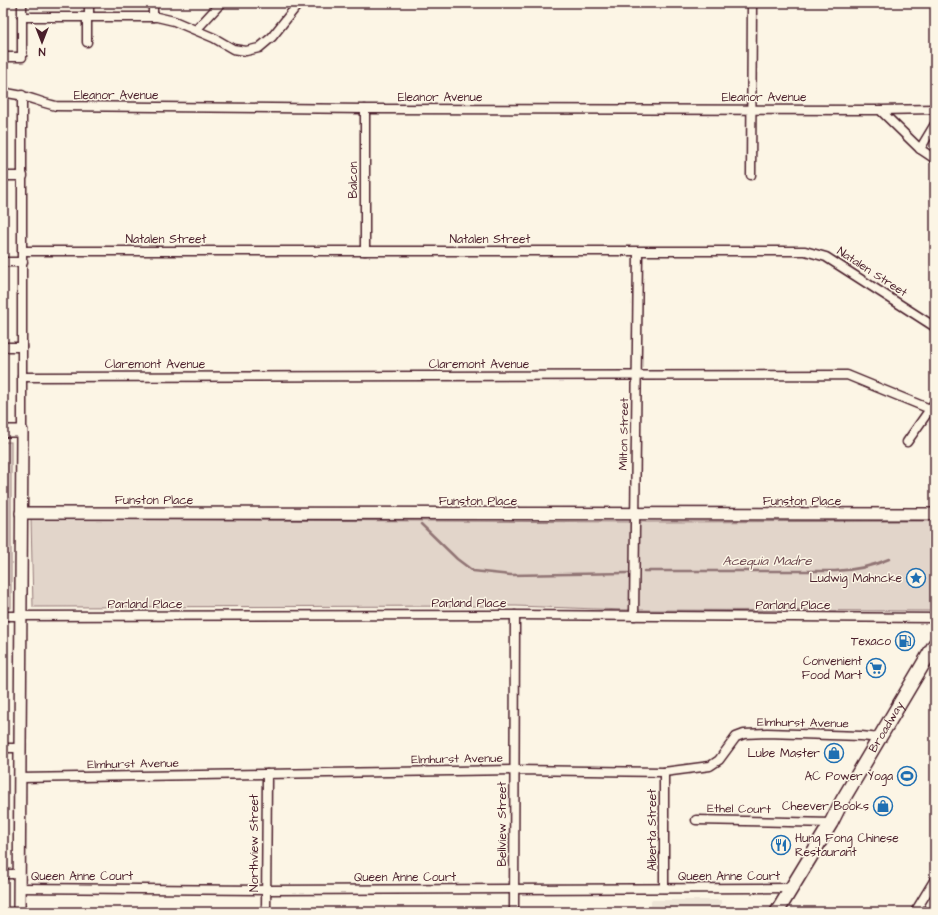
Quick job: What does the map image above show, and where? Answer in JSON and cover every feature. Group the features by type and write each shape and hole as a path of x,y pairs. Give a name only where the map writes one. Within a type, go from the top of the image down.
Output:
{"main road":[{"name":"Broadway","path":"777,912 831,823 935,644"}],"street":[{"path":"3,57 22,57 22,3"},
{"path":"87,42 89,3"},
{"path":"153,3 153,17"},
{"path":"196,30 221,3"},
{"path":"22,17 153,17 174,21 214,38 233,49 246,51 259,48 272,37 299,3"},
{"path":"750,175 752,109 752,3"},
{"name":"Eleanor Avenue","path":"3,93 22,95 39,102 56,106 365,109 935,109"},
{"path":"19,912 23,262 22,95"},
{"name":"Balcon","path":"365,109 365,251"},
{"path":"880,110 920,149 935,159"},
{"path":"920,149 935,124"},
{"path":"3,176 23,176"},
{"name":"Natalen Street","path":"23,251 805,251 826,257 935,327"},
{"name":"Milton Street","path":"634,616 638,252"},
{"path":"3,262 23,262"},
{"path":"3,347 22,347"},
{"name":"Claremont Avenue","path":"22,376 847,375 933,405"},
{"path":"907,442 933,405"},
{"path":"3,431 22,431"},
{"name":"Funston Place","path":"22,512 935,514"},
{"name":"Parland Place","path":"3,616 515,615 935,618"},
{"name":"Bellview Street","path":"514,912 515,615"},
{"name":"Elmhurst Avenue","path":"20,778 514,770 664,772 710,766 719,760 736,737 744,734 767,733 880,738"},
{"path":"3,748 20,748"},
{"name":"Alberta Street","path":"664,772 664,888"},
{"name":"Northview Street","path":"266,912 267,774"},
{"name":"Ethel Court","path":"696,820 831,823"},
{"name":"Queen Anne Court","path":"3,874 20,874"},
{"path":"916,912 935,879"},
{"name":"Queen Anne Court","path":"20,888 266,890 791,888"}],"shaded area":[{"path":"3,442 11,442 11,608 3,608"},
{"path":"31,519 642,522 935,521 935,611 624,610 516,606 33,607"},
{"path":"651,900 721,900 721,912 651,912"}],"waterway":[{"name":"Acequia Madre","path":"421,524 457,559 473,571 511,575 628,573"},
{"name":"Acequia Madre","path":"644,571 835,571 862,568 889,559"}],"place":[{"name":"Ludwig Mahncke","path":"916,578"},
{"name":"Texaco","path":"905,641"},
{"name":"Convenient Food Mart","path":"876,668"},
{"name":"Lube Master","path":"834,753"},
{"name":"AC Power Yoga","path":"907,776"},
{"name":"Cheever Books","path":"883,806"},
{"name":"Hung Fong Chinese Restaurant","path":"781,845"}]}
